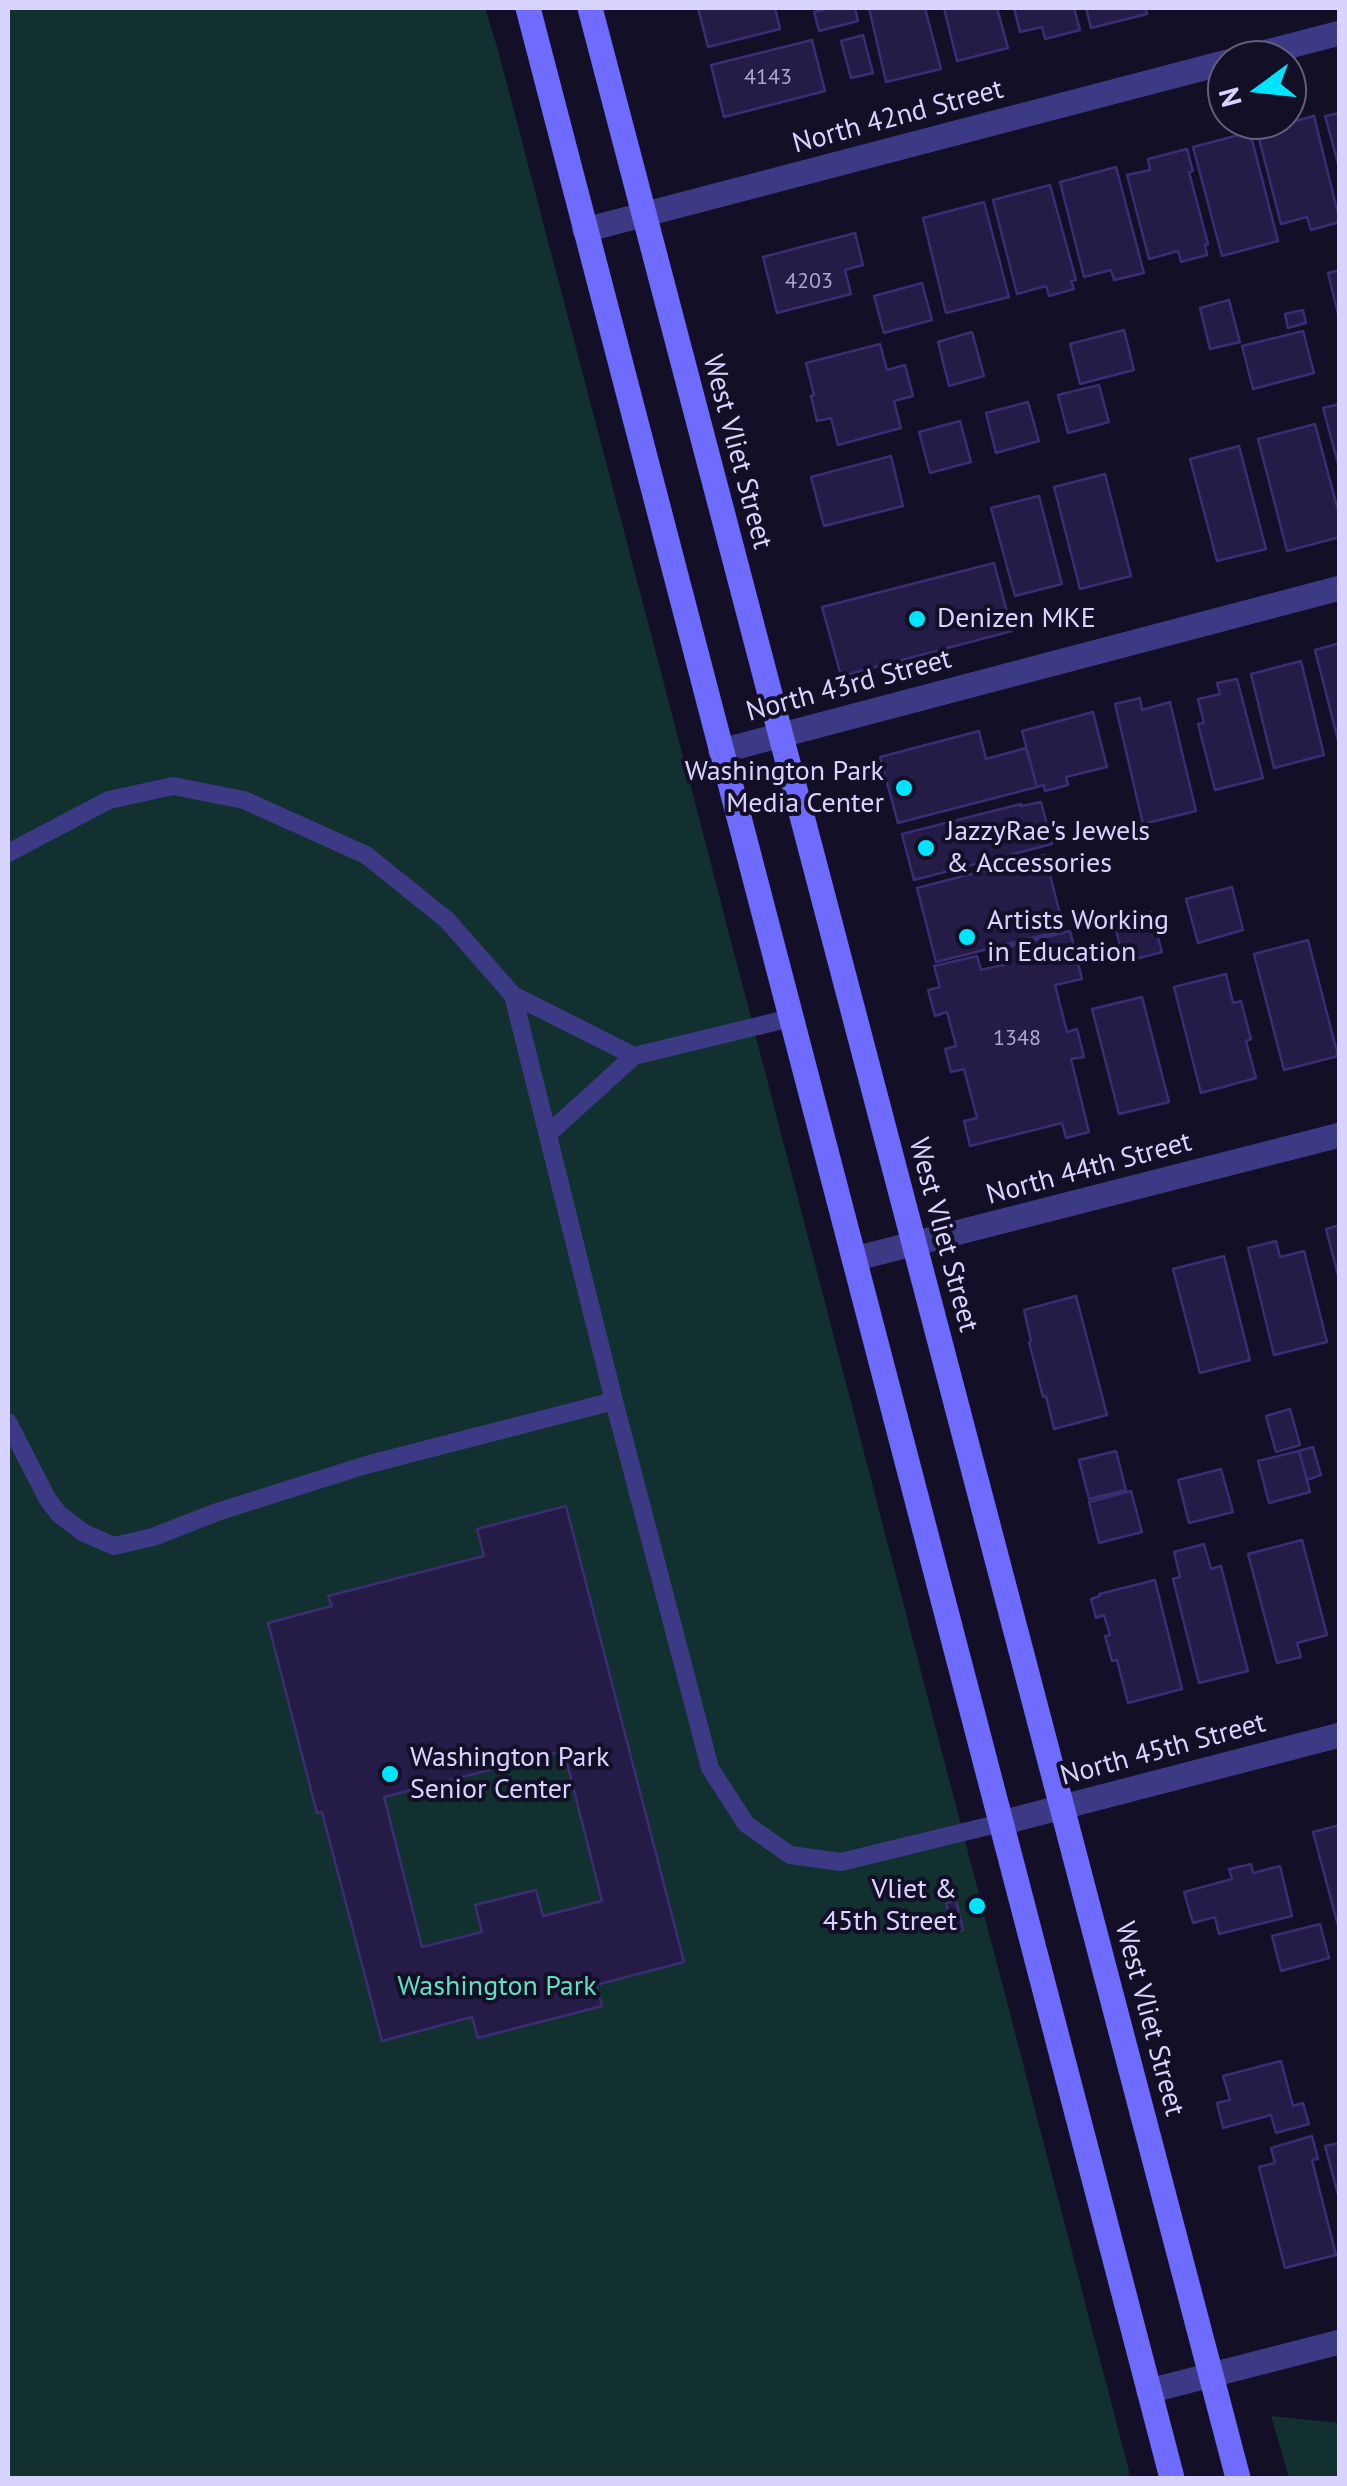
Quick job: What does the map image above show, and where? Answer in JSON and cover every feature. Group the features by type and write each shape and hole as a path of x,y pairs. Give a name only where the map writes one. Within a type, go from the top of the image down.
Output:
{"street":[{"path":"528,8 1172,2478"},
{"name":"West Vliet Street","path":"590,8 1238,2478"},
{"path":"1307,42 1340,33"},
{"name":"North 42nd Street","path":"585,230 1207,67"},
{"name":"North 43rd Street","path":"721,751 1340,588"},
{"name":"North 44th Street","path":"854,1259 1340,1135"},
{"name":"North 45th Street","path":"1001,1823 1340,1735"},
{"path":"1148,2391 1340,2342"}],"lane":[{"path":"8,853 109,800 157,789 173,786 244,800 366,855 447,920 514,995 634,1056"},
{"path":"514,995 710,1768 746,1824 790,1855 841,1862 1001,1823"},
{"path":"548,1134 634,1056 791,1018"},
{"path":"8,1422 58,1514 84,1534 114,1546 154,1537 217,1512 366,1466 614,1401"}],"green space":[{"name":"Washington Park","path":"8,8 485,8 1130,2475 8,2478"},
{"path":"1271,2416 1339,2423 1339,2478 1289,2478"}],"building":[{"path":"698,8 775,8 780,29 708,47"},
{"path":"855,8 858,21 819,31 814,12"},
{"path":"869,8 925,8 941,69 886,82"},
{"path":"944,8 997,8 1008,48 957,61"},
{"path":"1014,8 1074,8 1080,30 1045,39 1042,27 1020,32"},
{"path":"1086,8 1145,8 1147,14 1091,28"},
{"path":"863,35 873,73 851,78 841,41"},
{"path":"812,40 825,91 724,117 711,65"},
{"path":"1340,113 1340,171 1325,116"},
{"path":"1314,116 1340,222 1311,230 1307,217 1281,224 1259,140 1307,140 1307,118"},
{"path":"1220,140 1252,140 1278,241 1222,256 1193,147"},
{"path":"1187,149 1193,171 1189,172 1208,244 1207,255 1181,262 1178,251 1149,259 1127,175 1150,170 1148,159"},
{"path":"1116,167 1144,273 1114,280 1111,270 1084,277 1060,182"},
{"path":"1050,185 1076,280 1071,281 1074,289 1049,296 1046,286 1017,294 993,200"},
{"path":"984,202 1009,297 946,313 923,218"},
{"path":"855,233 863,265 845,270 851,294 777,313 763,257"},
{"path":"1340,270 1340,314 1338,314 1328,273"},
{"path":"922,283 932,320 884,333 874,296"},
{"path":"1229,300 1240,342 1210,349 1200,308"},
{"path":"1303,310 1306,323 1288,328 1285,314"},
{"path":"1124,330 1134,370 1080,384 1070,344"},
{"path":"1303,331 1314,373 1253,389 1242,346"},
{"path":"972,332 984,376 949,386 938,342"},
{"path":"880,344 887,370 905,365 913,396 894,401 901,428 838,445 831,418 817,421 806,363"},
{"path":"1099,385 1109,422 1068,433 1058,395"},
{"path":"1028,402 1039,441 996,453 986,413"},
{"path":"1340,404 1340,471 1323,408"},
{"path":"960,421 971,462 930,473 919,432"},
{"path":"1315,424 1340,518 1340,537 1287,551 1258,439"},
{"path":"1239,446 1266,549 1217,561 1190,459"},
{"path":"891,456 903,506 824,526 811,477"},
{"path":"1105,474 1131,576 1080,589 1054,487"},
{"path":"1039,496 1062,584 1015,596 991,508"},
{"name":"Denizen MKE","path":"994,563 1012,631 841,676 822,607"},
{"path":"1340,643 1340,748 1315,650"},
{"path":"1301,661 1324,755 1274,768 1251,674"},
{"path":"1237,679 1263,778 1215,790 1198,724 1204,723 1198,699 1220,694 1217,683"},
{"path":"1140,698 1142,710 1170,702 1196,811 1143,824 1115,704"},
{"path":"1093,712 1107,767 1066,777 1068,785 1045,791 1044,785 1037,787 1022,731"},
{"path":"979,731 986,759 1026,748 1037,787 898,823 880,757"},
{"path":"1041,802 1052,844 914,880 902,834"},
{"path":"1045,855 1064,930 936,962 917,888"},
{"path":"1232,887 1243,930 1198,943 1186,899"},
{"path":"1151,912 1162,952 1124,962 1114,922"},
{"path":"1070,931 1082,979 1055,985 1067,1032 1077,1029 1084,1057 1071,1059 1089,1132 1066,1138 1062,1123 970,1146 964,1121 977,1118 964,1069 951,1072 945,1049 956,1046 947,1012 935,1016 928,990 940,987 934,966 977,956 981,970 1007,964 1003,948"},
{"path":"1308,940 1338,1056 1284,1070 1254,954"},
{"path":"1226,974 1233,1003 1241,1001 1256,1078 1201,1093 1174,987"},
{"path":"1142,997 1169,1102 1119,1114 1092,1009"},
{"path":"1340,1225 1340,1283 1326,1229"},
{"path":"1276,1241 1280,1257 1304,1251 1327,1342 1274,1355 1248,1248"},
{"path":"1224,1256 1250,1360 1200,1373 1173,1269"},
{"path":"1076,1296 1107,1415 1054,1429 1024,1310"},
{"path":"1290,1409 1300,1445 1276,1452 1266,1416"},
{"path":"1313,1447 1321,1475 1307,1480 1299,1451"},
{"path":"1116,1451 1126,1490 1089,1499 1079,1460"},
{"path":"1299,1451 1310,1492 1269,1503 1258,1461"},
{"path":"1221,1469 1233,1512 1189,1523 1178,1480"},
{"path":"1131,1491 1142,1532 1099,1543 1089,1502"},
{"name":"Washington Park Senior Center","path":"566,1506 684,1962 596,1985 602,2006 478,2038 472,2017 382,2041 268,1623 332,1606 328,1596 484,1556 477,1529","holes":["564,1751 602,1901 543,1916 536,1890 475,1905 482,1932 422,1947 384,1797"]},
{"path":"1302,1540 1327,1635 1297,1643 1301,1657 1277,1663 1248,1554"},
{"path":"1204,1544 1211,1569 1221,1566 1248,1671 1199,1683 1173,1579 1180,1577 1174,1552"},
{"path":"1155,1580 1182,1689 1128,1703 1117,1660 1112,1661 1105,1636 1110,1635 1104,1615 1096,1618 1091,1599"},
{"path":"1340,1825 1340,1933 1313,1832"},
{"path":"1251,1864 1253,1873 1280,1866 1292,1916 1219,1934 1215,1917 1193,1923 1184,1892 1232,1879 1229,1869"},
{"path":"956,1901 963,1930 953,1933 946,1903"},
{"path":"1320,1924 1329,1958 1281,1971 1272,1936"},
{"path":"1281,2061 1293,2106 1303,2103 1309,2124 1276,2133 1271,2115 1223,2128 1217,2103 1230,2100 1223,2076"},
{"path":"1312,2136 1318,2159 1312,2160 1336,2255 1285,2268 1259,2167 1275,2163 1271,2148"},
{"path":"1340,2143 1340,2202 1325,2146"}],"place":[{"name":"Denizen MKE","path":"917,619"},
{"name":"Washington Park Media Center","path":"904,788"},
{"name":"JazzyRae's Jewels & Accessories","path":"926,848"},
{"name":"Artists Working in Education","path":"967,937"},
{"name":"Washington Park Senior Center","path":"390,1774"},
{"name":"Vliet & 45th Street","path":"977,1906"}]}
